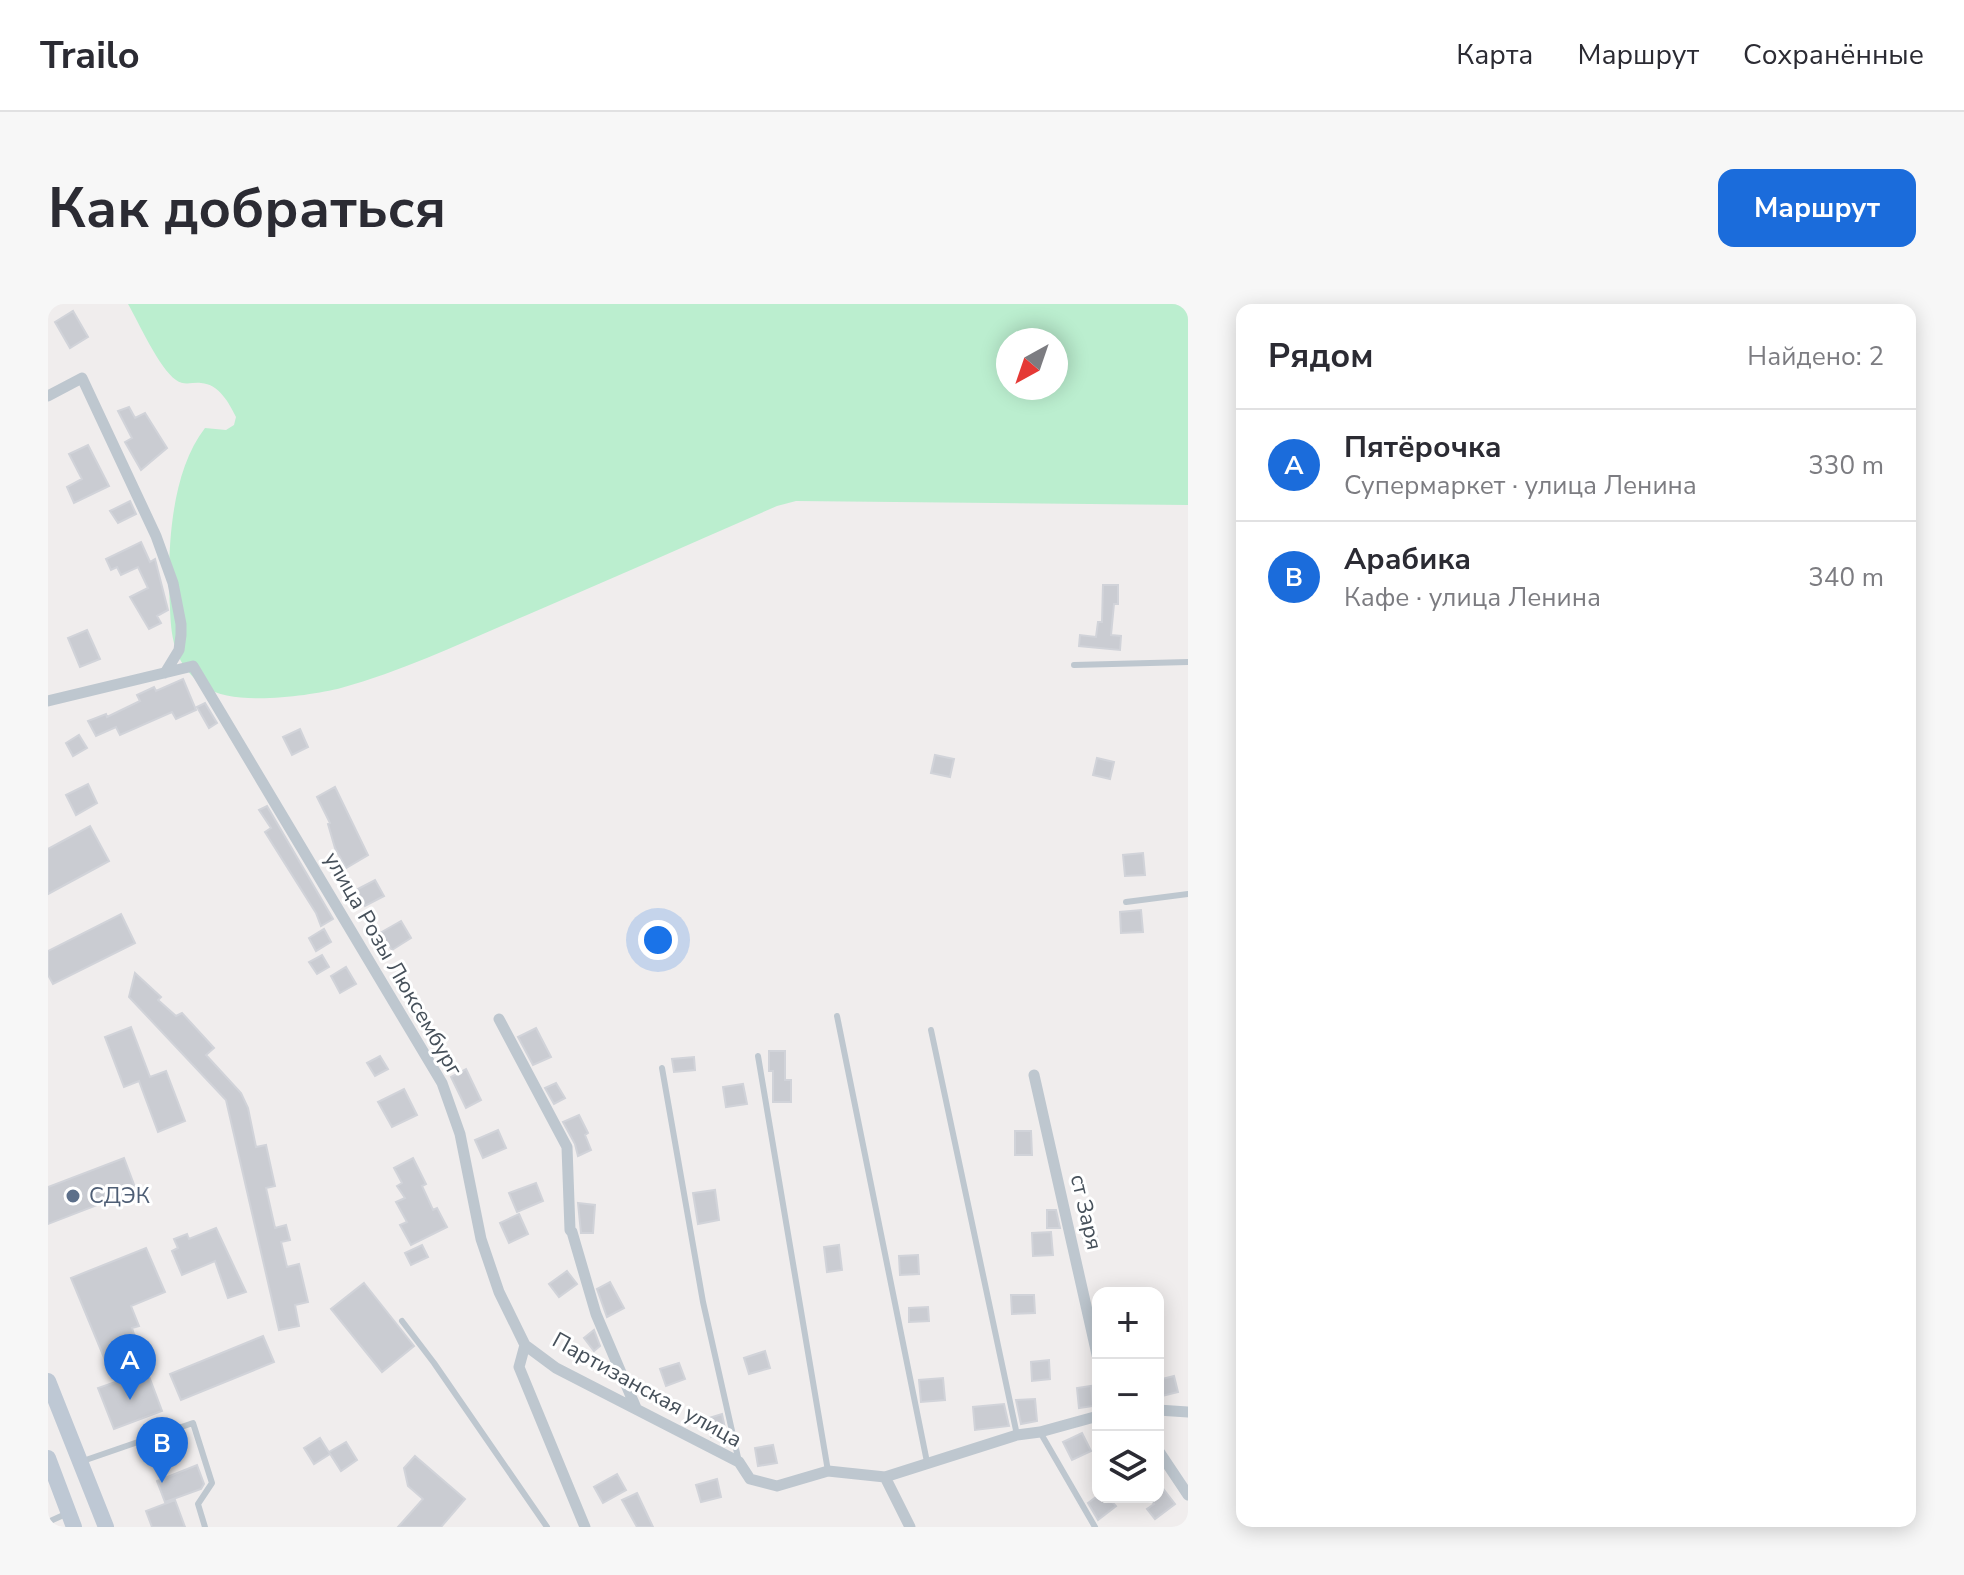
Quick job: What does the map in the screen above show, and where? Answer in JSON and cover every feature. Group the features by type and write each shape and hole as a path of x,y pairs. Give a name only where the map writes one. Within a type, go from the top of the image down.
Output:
{"main road":[{"path":"48,1381 106,1527"},
{"path":"48,1458 71,1520"}],"street":[{"path":"48,396 82,378 156,536 173,583 181,624 179,650 165,673 48,701"},
{"name":"улица Розы Люксембург","path":"165,673 193,666 442,1083 460,1134 481,1239 499,1292 525,1345 519,1367 585,1527"},
{"path":"499,1019 567,1147 570,1230 596,1314 636,1408"},
{"name":"ст Заря","path":"1034,1075 1092,1332"},
{"name":"Партизанская улица","path":"525,1345 556,1368 739,1462 750,1479 777,1486 828,1471 885,1477 1017,1435 1092,1418"},
{"path":"1164,1410 1188,1412"},
{"path":"1164,1459 1188,1495"},
{"path":"885,1477 910,1527"}],"lane":[{"path":"1074,665 1188,662"},
{"path":"1126,902 1188,894"},
{"path":"837,1016 927,1462"},
{"path":"931,1030 1017,1435"},
{"path":"758,1056 828,1471"},
{"path":"662,1068 703,1302 739,1462"},
{"path":"402,1321 547,1527"},
{"path":"80,1462 193,1423 212,1483 198,1504 205,1527"},
{"path":"1040,1432 1095,1527"},
{"path":"48,1522 71,1520"}],"green space":[{"path":"128,304 1188,304 1188,505 796,501 777,506 389,673 310,694 272,698 234,697 205,687 181,662 172,632 169,563 173,514 184,467 193,446 205,428 226,430 234,425 236,417 227,400 213,387 176,380 156,356"}],"building":[{"path":"73,311 88,337 70,348 55,322"},
{"path":"129,407 135,418 145,413 167,448 141,470 125,442 132,438 118,411"},
{"path":"88,445 109,486 74,503 67,487 82,479 69,454"},
{"path":"130,501 136,514 118,523 110,511"},
{"path":"141,542 150,562 155,559 168,610 157,616 161,623 149,629 130,597 148,588 138,567 121,575 117,567 111,570 106,559"},
{"path":"1103,585 1118,585 1118,604 1114,604 1111,635 1121,636 1120,650 1079,646 1080,635 1096,637 1098,622 1102,622"},
{"path":"87,630 100,659 80,667 68,638"},
{"path":"183,679 196,710 176,719 172,712 120,735 116,727 96,736 88,721 106,714 107,717 140,701 137,695 154,687 156,691"},
{"path":"205,703 217,723 209,728 197,707"},
{"path":"300,729 308,747 292,755 283,737"},
{"path":"79,735 87,748 73,756 66,743"},
{"path":"935,755 954,759 950,777 931,773"},
{"path":"1097,758 1114,762 1110,779 1093,775"},
{"path":"88,784 97,803 76,815 66,795"},
{"path":"335,787 368,855 346,868 335,848 330,823 317,797"},
{"path":"267,806 333,919 321,926 265,832 271,828 259,810"},
{"path":"90,826 109,861 48,894 48,849"},
{"path":"1143,853 1145,875 1125,876 1123,855"},
{"path":"375,880 384,896 365,906 356,890"},
{"path":"1141,910 1143,932 1121,933 1120,912"},
{"path":"121,914 135,943 53,984 48,975 48,951"},
{"path":"401,921 411,938 392,950 380,933"},
{"path":"324,929 331,942 316,951 309,938"},
{"path":"322,955 329,967 317,974 309,962"},
{"path":"346,967 356,984 340,993 331,976"},
{"path":"135,973 161,997 158,1000 176,1016 182,1013 214,1048 206,1055 241,1093 248,1108 256,1147 266,1145 275,1186 266,1188 275,1228 286,1225 290,1240 281,1242 287,1267 299,1264 308,1302 295,1305 299,1326 279,1330 226,1100 129,997"},
{"path":"131,1027 150,1077 166,1071 185,1121 158,1132 139,1081 124,1087 105,1037"},
{"path":"536,1028 551,1057 533,1065 518,1037"},
{"path":"769,1051 785,1051 785,1080 791,1080 791,1102 773,1102 773,1071 769,1071"},
{"path":"380,1056 388,1069 375,1076 367,1063"},
{"path":"694,1057 695,1070 674,1072 672,1059"},
{"path":"466,1069 481,1100 466,1108 451,1077"},
{"path":"556,1083 565,1098 554,1104 545,1088"},
{"path":"743,1084 747,1104 726,1107 723,1087"},
{"path":"404,1089 417,1115 392,1127 378,1102"},
{"path":"579,1115 588,1133 585,1135 591,1150 578,1156 563,1122"},
{"path":"498,1130 506,1148 483,1158 475,1140"},
{"path":"1015,1131 1031,1131 1032,1155 1015,1155"},
{"path":"124,1158 136,1190 48,1224 48,1187"},
{"path":"413,1158 426,1184 422,1186 433,1210 437,1208 447,1227 411,1245 400,1225 407,1222 396,1202 405,1198 397,1186 402,1183 394,1168"},
{"path":"536,1183 543,1201 517,1212 509,1193"},
{"path":"715,1190 719,1220 698,1224 693,1193"},
{"path":"578,1203 595,1205 593,1233 581,1233"},
{"path":"1047,1210 1056,1210 1060,1228 1047,1228"},
{"path":"519,1214 528,1234 509,1243 500,1223"},
{"path":"216,1228 246,1292 228,1298 215,1261 182,1275 172,1251 178,1248 174,1239 187,1234 189,1239"},
{"path":"1093,1228 1099,1242 1086,1247 1081,1232"},
{"path":"1051,1232 1053,1255 1033,1256 1032,1233"},
{"path":"422,1245 428,1257 411,1265 405,1253"},
{"path":"839,1245 842,1270 827,1272 824,1247"},
{"path":"146,1248 165,1292 131,1306 139,1326 132,1328 138,1347 105,1360 71,1278"},
{"path":"918,1255 919,1274 900,1275 899,1256"},
{"path":"567,1271 577,1284 559,1297 549,1284"},
{"path":"610,1282 624,1308 607,1317 597,1289"},
{"path":"364,1283 414,1346 382,1372 331,1309"},
{"path":"1011,1295 1034,1295 1035,1313 1012,1314"},
{"path":"928,1307 929,1321 909,1322 909,1308"},
{"path":"594,1330 600,1346 594,1351 584,1338"},
{"path":"263,1336 274,1362 181,1400 170,1374"},
{"path":"765,1351 770,1368 749,1374 744,1358"},
{"path":"1049,1360 1050,1379 1032,1381 1031,1362"},
{"path":"679,1363 685,1379 666,1386 660,1369"},
{"path":"147,1371 162,1411 114,1429 98,1388"},
{"path":"1174,1376 1178,1392 1164,1396 1164,1378"},
{"path":"943,1378 945,1400 921,1402 919,1380"},
{"path":"1091,1386 1092,1406 1079,1408 1077,1388"},
{"path":"1035,1399 1037,1421 1021,1424 1016,1400"},
{"path":"1004,1404 1009,1426 975,1430 973,1407"},
{"path":"722,1414 726,1433 711,1437 706,1419"},
{"path":"1082,1433 1091,1451 1072,1460 1063,1442"},
{"path":"320,1438 330,1454 314,1464 304,1448"},
{"path":"346,1442 357,1460 341,1471 329,1452"},
{"path":"773,1445 777,1463 758,1466 755,1448"},
{"path":"415,1456 465,1499 441,1527 398,1527 423,1499 408,1486 404,1468"},
{"path":"197,1465 204,1484 201,1489 165,1502 157,1481"},
{"path":"617,1474 626,1490 603,1503 594,1487"},
{"path":"717,1479 721,1497 701,1502 696,1485"},
{"path":"1164,1490 1175,1504 1155,1519 1147,1509 1164,1503"},
{"path":"637,1493 653,1527 637,1527 622,1500"},
{"path":"175,1500 185,1527 152,1527 146,1511"},
{"path":"1092,1500 1092,1503 1113,1503 1116,1506 1098,1520 1088,1503"}],"place":[{"name":"СДЭК","path":"73,1196"},
{"name":"Пятёрочка","path":"130,1400"},
{"name":"Арабика","path":"162,1483"}]}
